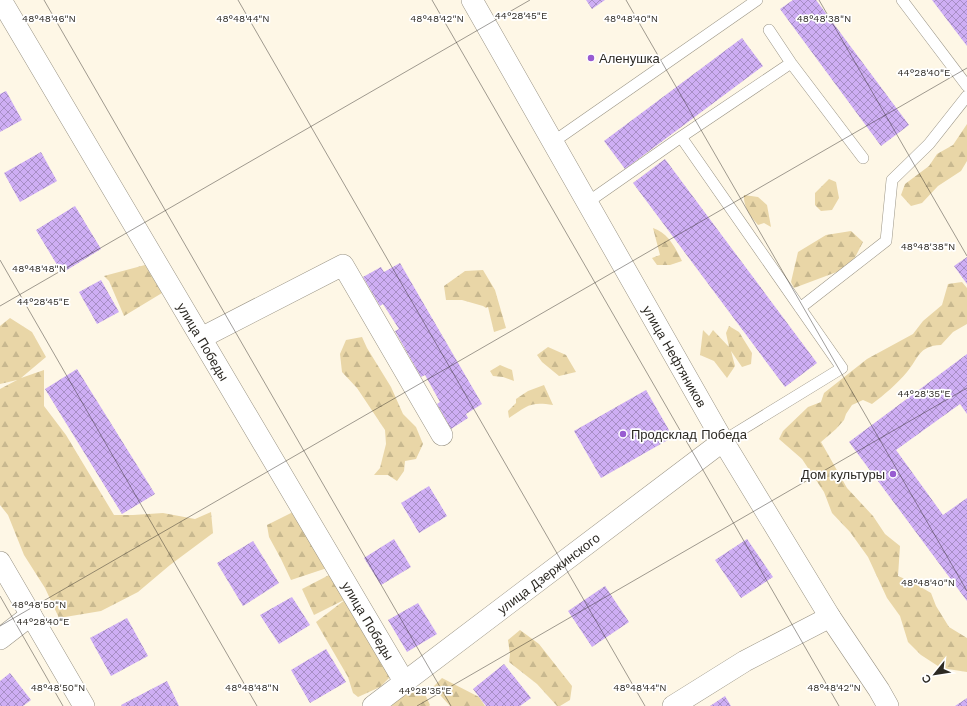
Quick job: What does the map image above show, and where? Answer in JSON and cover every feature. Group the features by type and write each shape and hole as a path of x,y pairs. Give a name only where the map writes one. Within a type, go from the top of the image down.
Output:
{"street":[{"name":"улица Победы","path":"1,0 405,683"},
{"name":"улица Нефтяников","path":"472,0 723,441 830,617 888,706"},
{"path":"201,338 343,265 442,435"},
{"name":"улица Дзержинского","path":"373,706 723,441"},
{"path":"0,562 84,706"},
{"path":"0,639 31,615"},
{"path":"673,706 745,661 830,617"}],"lane":[{"path":"553,142 757,0"},
{"path":"902,0 967,86"},
{"path":"769,30 791,63 863,158"},
{"path":"588,202 791,63"},
{"path":"800,308 886,241 892,180 929,144 967,96"},
{"path":"681,137 842,368 723,441"}],"green space":[{"path":"967,124 967,161 961,171 938,186 922,203 911,206 901,195 905,184 929,166 937,154 953,145"},
{"path":"829,179 836,182 839,198 832,210 821,211 815,205 815,193"},
{"path":"744,195 758,197 767,205 771,227 764,223 758,225 755,222 746,207"},
{"path":"653,228 663,233 667,237 682,261 670,265 657,265 652,258 660,255"},
{"path":"851,231 863,242 850,267 794,288 791,282 798,252 826,235"},
{"path":"145,265 162,293 124,316 109,281 104,276"},
{"path":"483,270 495,290 506,328 494,332 488,307 486,308 462,300 446,300 444,286 465,271"},
{"path":"962,282 967,288 967,324 953,332 941,345 923,350 899,381 872,404 863,400 852,405 844,420 821,442 847,488 873,516 885,534 900,546 898,576 931,593 936,606 949,627 967,638 967,672 941,668 921,655 908,642 900,616 887,598 868,557 850,532 832,513 824,492 802,459 779,439 783,431 808,407 821,402 824,393 867,359 913,334 923,321 942,305 948,284"},
{"path":"10,318 32,332 46,357 21,378 44,370 44,406 66,435 114,515 163,513 195,519 211,512 213,533 170,565 138,592 101,611 59,618 45,588 24,555 8,515 0,505 0,389 17,380 0,384 0,326"},
{"path":"729,326 739,332 752,353 751,364 742,367 731,351 735,366 727,378 714,361 700,355 703,330 709,336 713,330 729,347 726,333"},
{"path":"362,337 391,387 403,414 416,427 423,444 416,459 405,461 404,471 397,481 388,475 374,475 380,468 386,444 385,430 357,388 342,372 340,354 346,340"},
{"path":"548,347 566,355 576,372 559,376 542,362 537,355"},
{"path":"500,365 512,370 514,381 503,377 493,376 490,371"},
{"path":"544,385 553,405 534,404 520,410 509,418 508,411 516,403 516,399 528,391"},
{"path":"297,510 330,567 291,580 269,537 267,525"},
{"path":"333,573 393,674 380,687 358,697 353,693 348,677 316,622 346,599 314,615 302,589"},
{"path":"520,630 539,644 572,686 570,700 560,706 557,706 537,684 509,662 510,654 508,640"},
{"path":"442,678 479,697 485,706 450,706 433,687"},
{"path":"423,690 430,705 429,706 392,706 392,699"}],"building":[{"path":"586,0 605,0 592,9"},
{"path":"793,0 816,0 909,125 881,146 780,9"},
{"path":"932,0 967,0 967,46"},
{"path":"742,38 763,66 625,169 604,141"},
{"path":"6,91 22,120 0,132 0,94"},
{"path":"41,152 57,181 20,202 4,173"},
{"path":"665,159 817,363 785,387 633,183"},
{"path":"75,206 101,249 62,273 36,230"},
{"path":"967,257 967,284 954,266"},
{"path":"400,263 482,404 466,414 468,418 451,429 437,404 440,402 425,375 421,377 395,331 399,329 383,304 380,306 363,277 381,267 384,272"},
{"path":"101,280 119,312 97,324 79,292"},
{"name":"Дом культуры","path":"967,354 967,414 960,404 896,450 943,515 967,498 967,601 849,442"},
{"path":"77,369 155,494 122,514 45,389"},
{"name":"Продсклад Победа","path":"646,390 673,437 601,478 574,431"},
{"path":"429,486 447,516 419,533 401,503"},
{"path":"394,539 411,567 381,585 364,558"},
{"path":"747,539 773,577 741,598 715,560"},
{"path":"253,541 279,583 243,606 217,563"},
{"path":"605,586 629,622 592,647 568,611"},
{"path":"292,597 310,625 279,644 260,615"},
{"path":"418,603 437,634 407,652 388,620"},
{"path":"127,618 148,656 111,676 90,638"},
{"path":"326,649 346,682 310,703 291,670"},
{"path":"504,664 531,698 520,706 486,706 473,689"},
{"path":"10,673 31,700 23,706 0,706 0,681"},
{"path":"167,681 179,706 121,705"},
{"path":"725,696 731,706 710,706"},
{"path":"967,698 967,706 955,706"}],"place":[{"name":"Аленушка","path":"591,58"},
{"name":"Продсклад Победа","path":"623,434"},
{"name":"Дом культуры","path":"893,474"}]}
